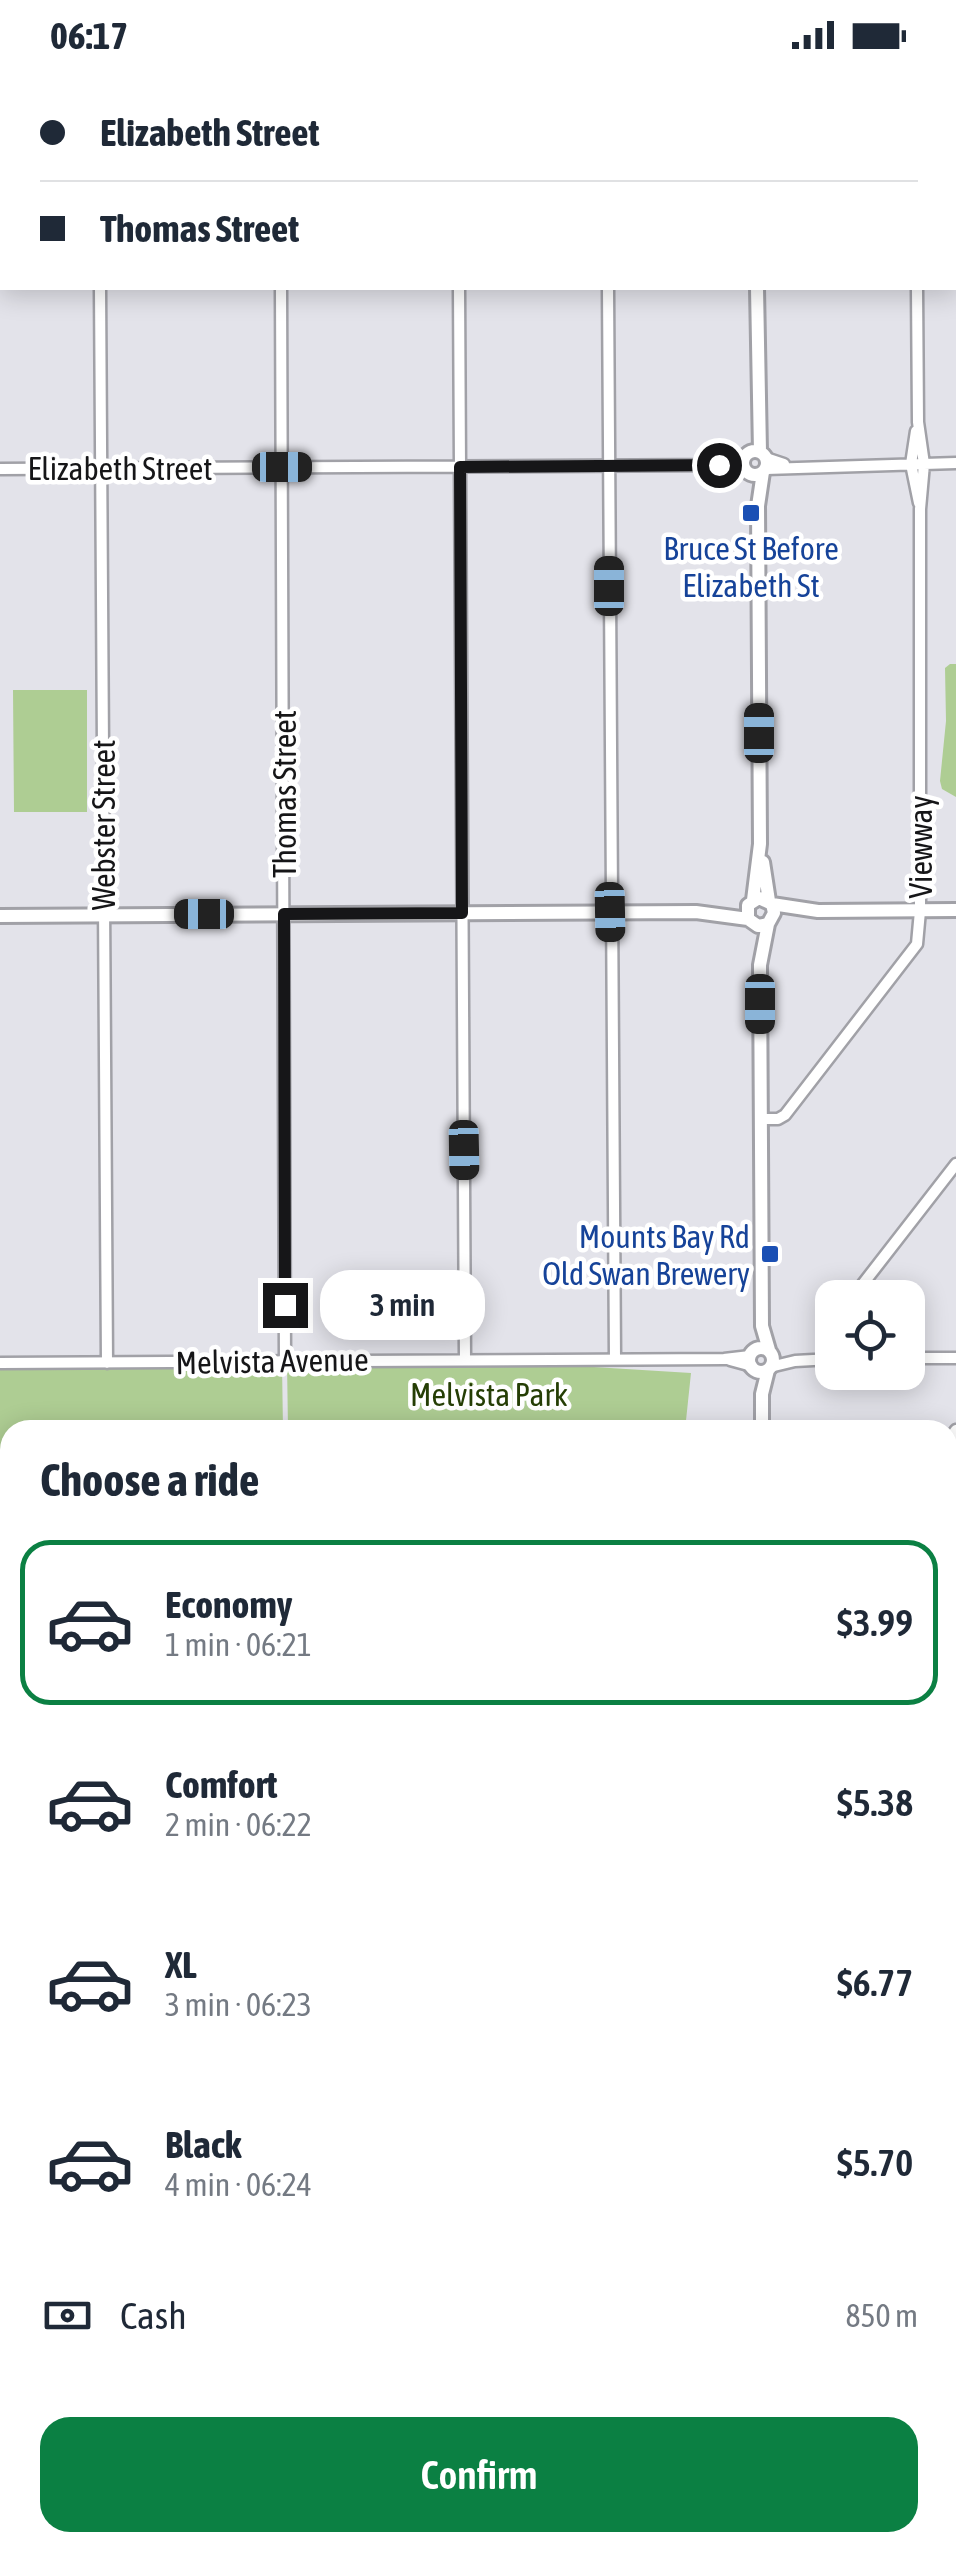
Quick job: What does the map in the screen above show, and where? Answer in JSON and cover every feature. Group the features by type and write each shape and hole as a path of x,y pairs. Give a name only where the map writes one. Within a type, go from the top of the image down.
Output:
{"street":[{"name":"Webster Street","path":"100,290 107,1362"},
{"name":"Thomas Street","path":"280,290 285,1361"},
{"path":"459,290 465,1359"},
{"path":"608,290 615,1359"},
{"path":"757,290 760,844 750,912 760,965 762,1420"},
{"name":"Viewway","path":"761,1119 785,1115 917,944 920,509 924,464 918,422 917,290"},
{"name":"Viewway","path":"918,422 911,464 920,509"},
{"name":"Elizabeth Street","path":"0,469 956,463"},
{"path":"760,844 770,903 770,922 760,965"},
{"path":"0,916 750,912 763,898 770,903 818,911 956,910"},
{"path":"750,912 758,926 818,911"},
{"path":"866,1280 956,1164"},
{"path":"925,1358 956,1358"},
{"name":"Melvista Avenue","path":"0,1363 815,1360"}],"green space":[{"path":"956,664 956,797 942,789 940,781 946,721 945,668"},
{"path":"13,690 87,690 87,812 14,812"},
{"name":"Melvista Park","path":"465,1359 691,1373 686,1420 288,1420 287,1362"},
{"path":"282,1364 283,1420 0,1420 0,1366"}],"place":[{"name":"Bruce St Before Elizabeth St","path":"751,513"},
{"name":"Mounts Bay Rd Old Swan Brewery","path":"770,1254"}],"route":[{"path":"285,1305 284,914 462,913 460,467 719,465"}]}
